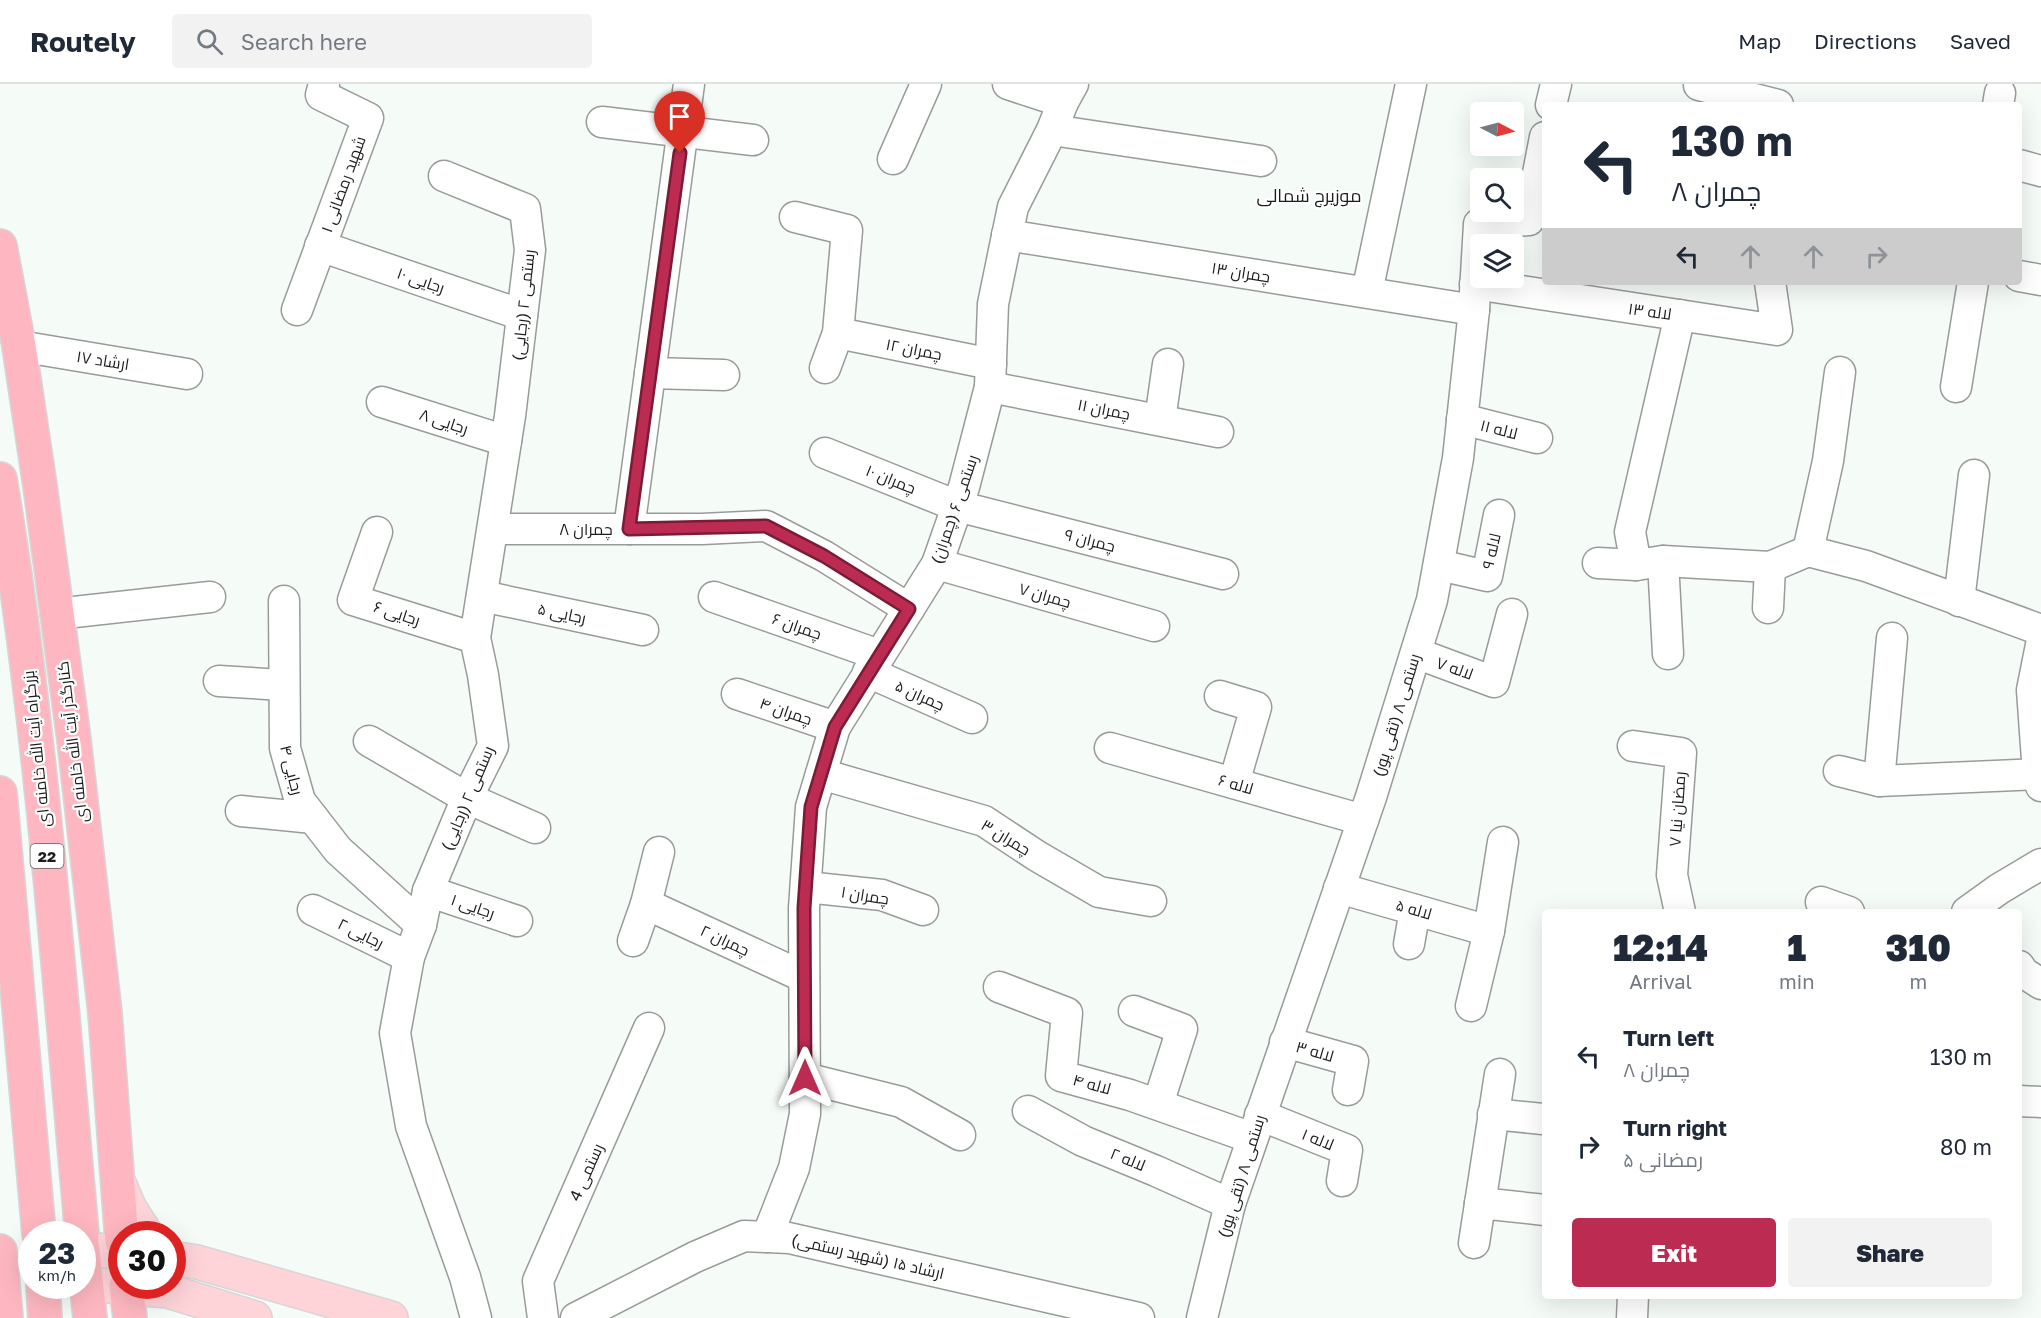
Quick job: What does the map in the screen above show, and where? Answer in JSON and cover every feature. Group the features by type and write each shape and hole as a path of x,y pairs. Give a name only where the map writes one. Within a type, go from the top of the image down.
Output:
{"highway":[{"name":"کنارگذر آیت الله خامنه ای","path":"0,246 19,346 40,486 74,740 105,1013 120,1221"},
{"path":"1,487 40,486"},
{"name":"بزرگراه آیت الله خامنه ای","path":"1,487 22,617 37,746 81,1221"},
{"path":"37,746 74,740"},
{"path":"1,804 3,873 38,1221"},
{"path":"0,1251 6,1318"},
{"path":"44,1299 45,1318"},
{"path":"88,1299 90,1318"}],"main road":[{"path":"116,1177 138,1221"},
{"path":"186,1260 391,1318"},
{"path":"186,1296 255,1318"},
{"path":"144,1318 156,1300 160,1299"}],"street":[{"name":"شهید رمضانی ۱","path":"297,310 368,118 321,95 324,84"},
{"path":"629,529 689,84"},
{"path":"893,159 926,84"},
{"path":"1008,84 1068,93"},
{"path":"1367,292 1410,84"},
{"path":"1552,102 1556,84"},
{"path":"1698,92 1760,102"},
{"name":"رستمی ۶ (چمران)","path":"767,1237 794,1168 805,1114 804,977 811,807 835,727 937,564 957,506 991,375 993,304 1013,207 1068,93"},
{"path":"602,123 753,140"},
{"path":"1052,130 1261,161"},
{"name":"رستمی ۸ (تقی پور)","path":"1202,1318 1230,1204 1363,820 1432,600 1458,458 1475,297 1479,224 1528,220 1542,152"},
{"path":"2022,166 2041,171"},
{"name":"رستمی ۲ (رجایی)","path":"444,176 525,209 530,250 506,441 475,638 483,675 493,746 467,798 428,891 421,925 409,957 394,1033 411,1126 465,1277 476,1318"},
{"path":"795,217 847,230 838,333 825,368"},
{"name":"چمران ۱۳","path":"1007,235 1367,292 1475,297"},
{"name":"رجایی ۱۰","path":"320,246 522,315"},
{"path":"2022,277 2041,280"},
{"name":"لاله ۱۳","path":"1475,297 1624,294 1680,315 1777,330 1770,285"},
{"path":"1956,387 1973,285"},
{"path":"1668,654 1650,563 1630,532 1680,315"},
{"name":"چمران ۱۲","path":"838,333 991,375"},
{"name":"ارشاد ۱۷","path":"19,346 187,374"},
{"path":"1160,420 1168,364"},
{"path":"1808,551 1828,461 1840,372"},
{"path":"650,373 724,375"},
{"name":"چمران ۱۱","path":"991,375 1160,420 1218,432"},
{"name":"رجایی ۸","path":"382,402 506,441"},
{"name":"لاله ۱۱","path":"1462,419 1537,438"},
{"name":"چمران ۱۰","path":"825,453 957,506"},
{"path":"1959,601 1974,475"},
{"name":"چمران ۹","path":"957,506 1223,574"},
{"name":"لاله ۹","path":"1438,565 1487,576 1499,515"},
{"name":"چمران ۸","path":"493,529 766,526 824,556 909,609"},
{"name":"رجایی ۶","path":"377,532 353,600 475,638"},
{"path":"1598,563 1770,567 1808,551 1866,566 2041,630"},
{"name":"چمران ۷","path":"937,564 1154,626"},
{"path":"1768,608 1770,567"},
{"name":"رجایی ۵","path":"482,596 643,630"},
{"path":"56,614 210,597"},
{"name":"چمران ۶","path":"714,597 874,664"},
{"name":"رجایی ۴","path":"284,601 285,748 300,801 338,850 421,925"},
{"name":"لاله ۷","path":"1416,653 1494,682 1512,614"},
{"path":"1879,781 1892,638"},
{"path":"1839,771 1879,781 2039,780 2032,690 2041,645"},
{"name":"چمران ۵","path":"874,664 972,718"},
{"path":"219,681 283,686"},
{"name":"چمران ۴","path":"737,694 835,727"},
{"path":"1220,696 1256,707 1234,783"},
{"path":"369,741 467,798 535,828"},
{"name":"رمضان نیا ۷","path":"1633,746 1681,753 1672,875 1679,909"},
{"name":"لاله ۶","path":"1110,748 1363,820"},
{"name":"چمران ۳","path":"821,774 984,821 1037,856 1099,892 1150,901"},
{"path":"241,811 313,818"},
{"path":"1471,1006 1489,931 1503,842"},
{"path":"633,941 646,904 659,852"},
{"path":"1974,909 2037,872"},
{"name":"چمران ۱","path":"806,887 882,895 923,910"},
{"name":"لاله ۵","path":"1339,888 1489,931"},
{"name":"رجایی ۱","path":"428,891 517,921"},
{"path":"1821,902 1841,909"},
{"name":"چمران ۲","path":"646,904 804,977"},
{"name":"رجایی ۲","path":"313,910 409,957"},
{"path":"1409,944 1415,910"},
{"path":"2022,970 2041,984"},
{"name":"لاله ۴","path":"999,987 1067,1013 1060,1076 1158,1104 1256,1126"},
{"path":"1134,1011 1182,1029 1158,1104"},
{"name":"رستمی 4","path":"543,1318 538,1281 649,1028"},
{"name":"لاله ۳","path":"1285,1042 1353,1061 1348,1090"},
{"path":"1474,1243 1500,1074"},
{"path":"805,1078 901,1102 960,1135"},
{"path":"2022,1101 2041,1102"},
{"name":"لاله ۲","path":"1028,1112 1083,1141 1230,1204"},
{"path":"1493,1114 1542,1119"},
{"name":"لاله ۱","path":"1256,1126 1347,1150 1342,1181"},
{"path":"1480,1203 1542,1210"},
{"name":"ارشاد ۱۵ (شهید رستمی)","path":"576,1318 695,1257 744,1236 789,1238 1084,1312 1139,1318"},
{"path":"1632,1318 1633,1299"}],"district":[{"name":"موزیرج شمالی","path":"1309,195"}],"route":[{"path":"680,153 629,529 766,526 824,556 909,609 835,727 811,807 804,908 805,1078"}]}
